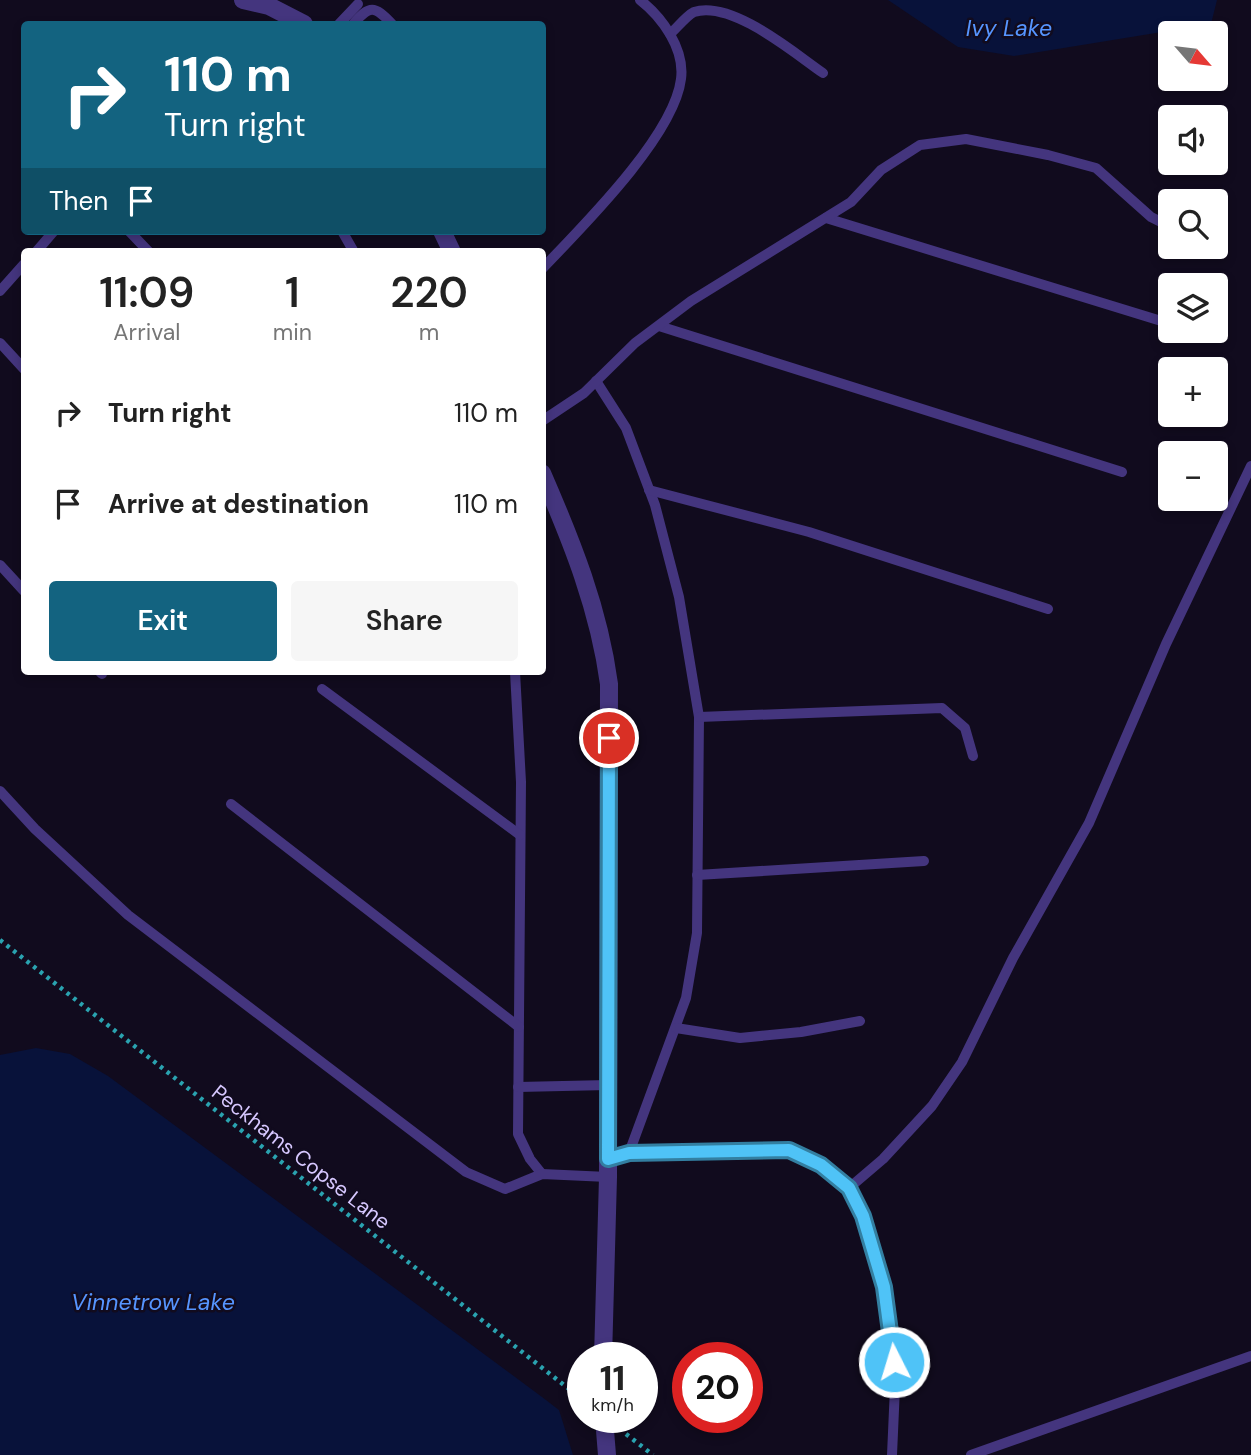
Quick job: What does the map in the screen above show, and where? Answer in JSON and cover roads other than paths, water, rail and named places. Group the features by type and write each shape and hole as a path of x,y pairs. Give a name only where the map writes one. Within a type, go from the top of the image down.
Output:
{"street":[{"path":"243,0 269,6 298,21"},
{"path":"546,483 591,594 609,684 608,1168 603,1342"},
{"path":"605,1433 607,1455"}],"lane":[{"path":"546,264 641,156 672,110 682,77 670,34 666,26 640,0"},
{"path":"342,21 358,4"},
{"path":"355,21 364,12 372,9 379,10 389,21"},
{"path":"670,34 695,12 720,10 745,18 823,73"},
{"path":"546,418 596,382 635,343 691,301 851,202 881,170 920,145 966,139 1048,155 1096,168 1158,220"},
{"path":"826,218 1158,320"},
{"path":"133,235 145,248"},
{"path":"0,291 21,267"},
{"path":"659,326 1122,472"},
{"path":"0,343 21,366"},
{"path":"0,791 35,829 128,915 466,1172 505,1189 542,1174 608,1168 629,1153 686,998 697,933 699,717 679,597 649,490 626,428 596,382"},
{"path":"849,1188 883,1159 932,1106 962,1062 1013,958 1089,822 1166,644 1251,466"},
{"path":"649,490 809,532 1048,609"},
{"path":"0,565 21,589"},
{"path":"515,675 519,707 520,835 518,1134 530,1159 542,1174"},
{"path":"322,689 520,835"},
{"path":"699,717 942,708 965,728 973,756"},
{"path":"231,804 519,1027"},
{"path":"697,875 925,861"},
{"path":"676,1028 740,1038 801,1032 860,1021"},
{"path":"518,1087 608,1085"},
{"path":"629,1153 789,1150 821,1165 849,1188 863,1216 884,1287 893,1337 895,1387 892,1455"},
{"path":"971,1455 1251,1356"}],"water":[{"name":"Ivy Lake","path":"888,0 1217,0 1212,21 1158,21 1158,33 1014,56 958,47"},
{"name":"Vinnetrow Lake","path":"36,1048 70,1054 108,1076 542,1397 559,1410 573,1455 0,1455 0,1055"}]}
